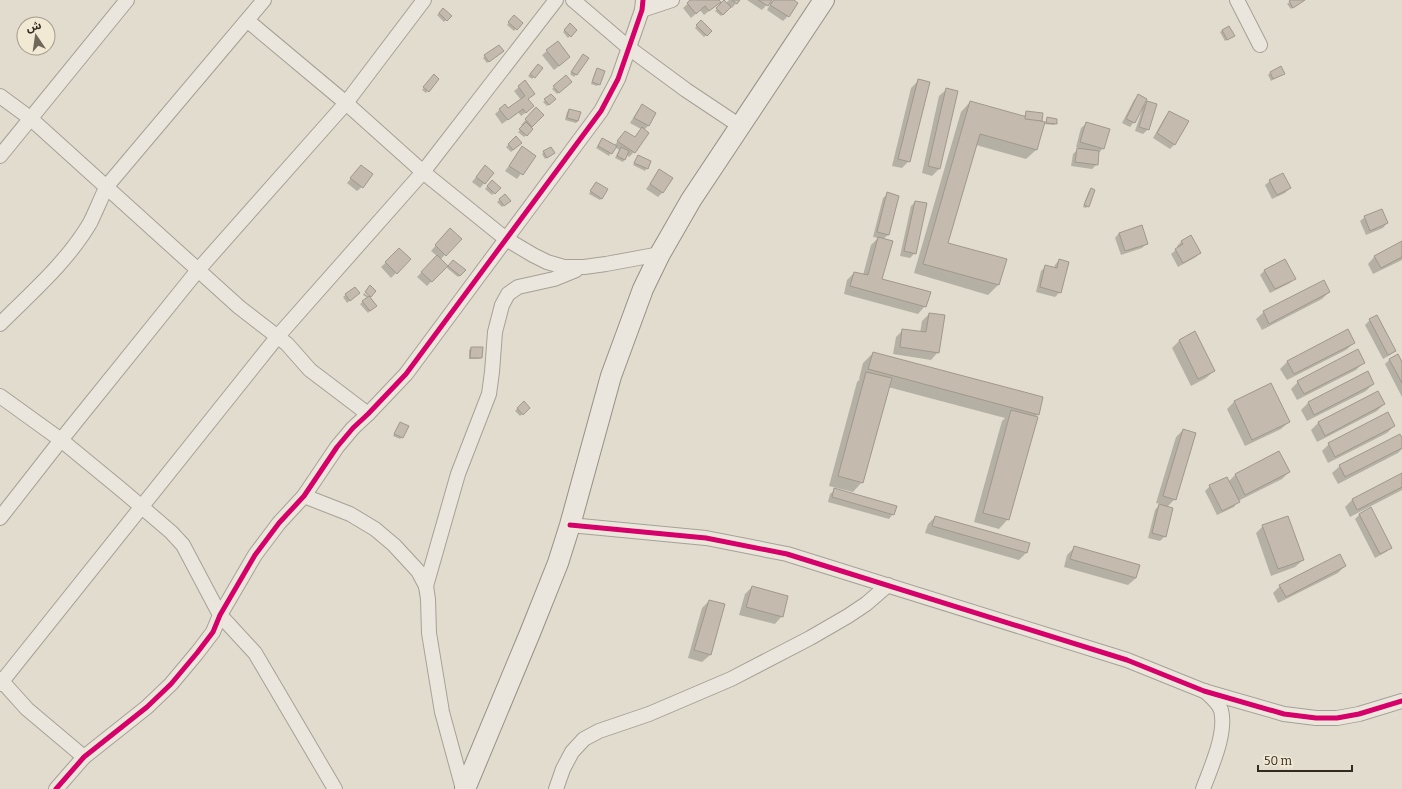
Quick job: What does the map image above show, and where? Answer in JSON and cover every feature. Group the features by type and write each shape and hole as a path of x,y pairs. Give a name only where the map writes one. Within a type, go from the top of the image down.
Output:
{"main road":[{"path":"464,789 558,563 612,376 643,289 660,254 691,200 824,0"}],"street":[{"path":"0,156 127,0"},
{"path":"0,518 198,270 346,103 424,0"},
{"path":"84,757 18,700 1,681 278,336 423,172 556,0"},
{"path":"573,0 629,48 686,90 740,126"},
{"path":"56,789 84,757 147,706 171,684 213,632 220,615 256,554 279,523 304,496 337,447 353,428 406,374 601,111 618,79 642,5 672,0"},
{"path":"1237,0 1260,45"},
{"path":"0,324 34,292 69,254 90,223 107,186 248,21 256,3"},
{"path":"248,21 346,103 423,172 506,239 547,262 564,267 584,267 660,254"},
{"path":"0,96 30,118 107,186 239,307 278,336 310,370 368,414"},
{"path":"426,586 458,474 489,394 495,332 502,305 508,294 518,287 554,279 584,267"},
{"path":"0,396 61,440 172,532 183,545 220,615 255,653 335,789"},
{"path":"304,496 350,514 375,529 411,562 418,571 426,586 430,633 442,712 464,789"},
{"path":"570,525 706,538 787,554 1127,660 1204,691 1284,714 1316,718 1337,718 1359,714 1402,701"},
{"path":"556,789 563,769 569,758 584,739 605,729 649,714 731,679 810,638 848,616 866,604 888,585"},
{"path":"1203,789 1218,747 1222,723 1220,709 1216,701 1204,691"}],"building":[{"path":"690,0 719,0 721,2 709,11 705,6 696,14 687,3"},
{"path":"724,0 731,7 723,15 716,8"},
{"path":"732,0 740,0 737,4"},
{"path":"758,0 772,0 768,6"},
{"path":"774,0 794,0 798,3 789,17 770,5"},
{"path":"1305,0 1293,8 1289,1"},
{"path":"443,8 452,16 447,21 439,13"},
{"path":"514,15 523,23 517,30 508,22"},
{"path":"701,20 712,31 707,36 696,25"},
{"path":"570,23 577,30 571,37 564,30"},
{"path":"1229,26 1235,36 1227,40 1222,30"},
{"path":"558,41 570,57 559,66 546,50"},
{"path":"499,45 504,51 489,62 484,55"},
{"path":"583,54 589,58 577,75 571,72"},
{"path":"538,64 543,68 535,78 530,74"},
{"path":"1281,66 1285,74 1273,79 1270,72"},
{"path":"597,68 605,71 600,85 592,82"},
{"path":"434,74 439,79 429,92 423,87"},
{"path":"566,75 572,82 559,93 553,86"},
{"path":"918,79 930,82 910,162 898,159"},
{"path":"525,80 535,94 528,99 534,106 526,113 523,109 508,120 499,109 505,104 508,108 525,96 518,86"},
{"path":"946,88 958,91 940,169 928,166"},
{"path":"551,94 556,99 549,105 544,99"},
{"path":"1138,94 1147,99 1135,123 1126,119"},
{"path":"970,101 1045,122 1037,150 980,134 948,243 1007,259 999,285 923,264"},
{"path":"1147,101 1157,104 1149,130 1139,127"},
{"path":"642,104 656,113 649,126 634,118"},
{"path":"536,107 544,115 532,127 525,119"},
{"path":"569,109 581,112 578,121 567,118"},
{"path":"1026,111 1043,113 1042,121 1025,119"},
{"path":"1169,111 1189,121 1175,145 1157,133"},
{"path":"1047,117 1057,119 1057,124 1046,123"},
{"path":"526,122 533,129 527,136 519,129"},
{"path":"1086,122 1110,129 1104,149 1080,142"},
{"path":"642,127 649,133 635,153 617,141 625,131 635,137"},
{"path":"516,136 522,143 513,150 508,144"},
{"path":"602,138 617,146 612,154 598,146"},
{"path":"522,146 536,156 523,175 509,166"},
{"path":"551,147 555,153 547,158 543,151"},
{"path":"621,147 629,151 625,160 617,156"},
{"path":"1077,148 1099,151 1098,165 1075,162"},
{"path":"638,155 651,161 648,169 634,163"},
{"path":"361,165 373,174 363,188 350,178"},
{"path":"485,165 494,173 485,184 476,177"},
{"path":"659,169 673,178 663,193 650,184"},
{"path":"1283,173 1291,188 1277,195 1269,180"},
{"path":"492,180 501,188 495,194 487,186"},
{"path":"596,182 608,189 602,199 590,191"},
{"path":"1091,188 1095,190 1089,207 1084,205"},
{"path":"887,192 899,196 889,235 877,232"},
{"path":"505,194 511,201 504,206 499,199"},
{"path":"915,201 927,203 916,254 904,251"},
{"path":"1382,209 1388,223 1370,231 1364,216"},
{"path":"1142,225 1148,244 1125,251 1119,233"},
{"path":"450,228 462,239 446,256 435,245"},
{"path":"1191,235 1201,253 1183,263 1175,249 1183,244 1181,241"},
{"path":"878,237 893,241 882,279 931,292 926,307 850,286 854,272 868,275"},
{"path":"1402,241 1402,257 1381,268 1374,256"},
{"path":"399,248 411,259 397,274 385,262"},
{"path":"437,255 448,266 432,282 421,272"},
{"path":"1059,259 1069,262 1061,293 1040,287 1045,265 1057,268"},
{"path":"1285,259 1296,279 1275,289 1264,270"},
{"path":"453,260 466,270 460,276 448,266"},
{"path":"1324,280 1330,292 1269,324 1263,311"},
{"path":"370,285 376,291 371,297 365,292"},
{"path":"355,287 360,293 350,301 345,294"},
{"path":"369,296 377,306 370,311 362,301"},
{"path":"929,313 945,315 939,353 900,347 902,329 926,332"},
{"path":"1377,315 1396,351 1388,355 1369,319"},
{"path":"1348,329 1355,343 1294,374 1287,361"},
{"path":"1195,331 1215,371 1198,379 1179,340"},
{"path":"471,347 483,347 482,358 470,358"},
{"path":"1358,349 1365,363 1304,394 1297,381"},
{"path":"873,352 1043,397 1039,415 868,369"},
{"path":"1398,354 1402,362 1402,383 1389,359"},
{"path":"1368,371 1374,384 1314,415 1308,402"},
{"path":"866,372 892,378 863,483 838,476"},
{"path":"1271,383 1290,422 1252,440 1234,401"},
{"path":"1378,391 1385,404 1325,436 1318,422"},
{"path":"524,401 530,408 523,415 517,408"},
{"path":"1011,410 1038,417 1009,520 983,513"},
{"path":"1388,412 1395,426 1335,457 1328,443"},
{"path":"400,422 409,426 403,438 394,434"},
{"path":"1183,429 1196,433 1176,500 1163,496"},
{"path":"1400,434 1402,438 1402,448 1345,477 1339,465"},
{"path":"1279,451 1290,472 1245,495 1235,474"},
{"path":"1402,473 1402,487 1357,510 1352,499"},
{"path":"1227,477 1240,502 1222,511 1209,485"},
{"path":"834,488 897,506 894,515 832,497"},
{"path":"1159,504 1173,508 1166,537 1152,533"},
{"path":"1371,507 1392,548 1380,554 1359,514"},
{"path":"935,516 1030,543 1027,553 932,526"},
{"path":"1288,516 1304,560 1278,569 1262,525"},
{"path":"1074,546 1140,565 1136,578 1070,559"},
{"path":"1340,554 1346,566 1286,597 1279,585"},
{"path":"752,586 788,596 783,617 746,607"},
{"path":"709,600 725,604 711,655 694,650"}],"cycle path":[{"path":"56,789 84,757 147,707 171,684 213,632 220,615 255,555 279,523 304,496 337,447 353,428 406,374 601,111 618,79 642,10 643,0"},
{"path":"570,525 706,538 787,554 1127,660 1204,691 1284,714 1316,718 1337,718 1359,714 1402,701"}]}
